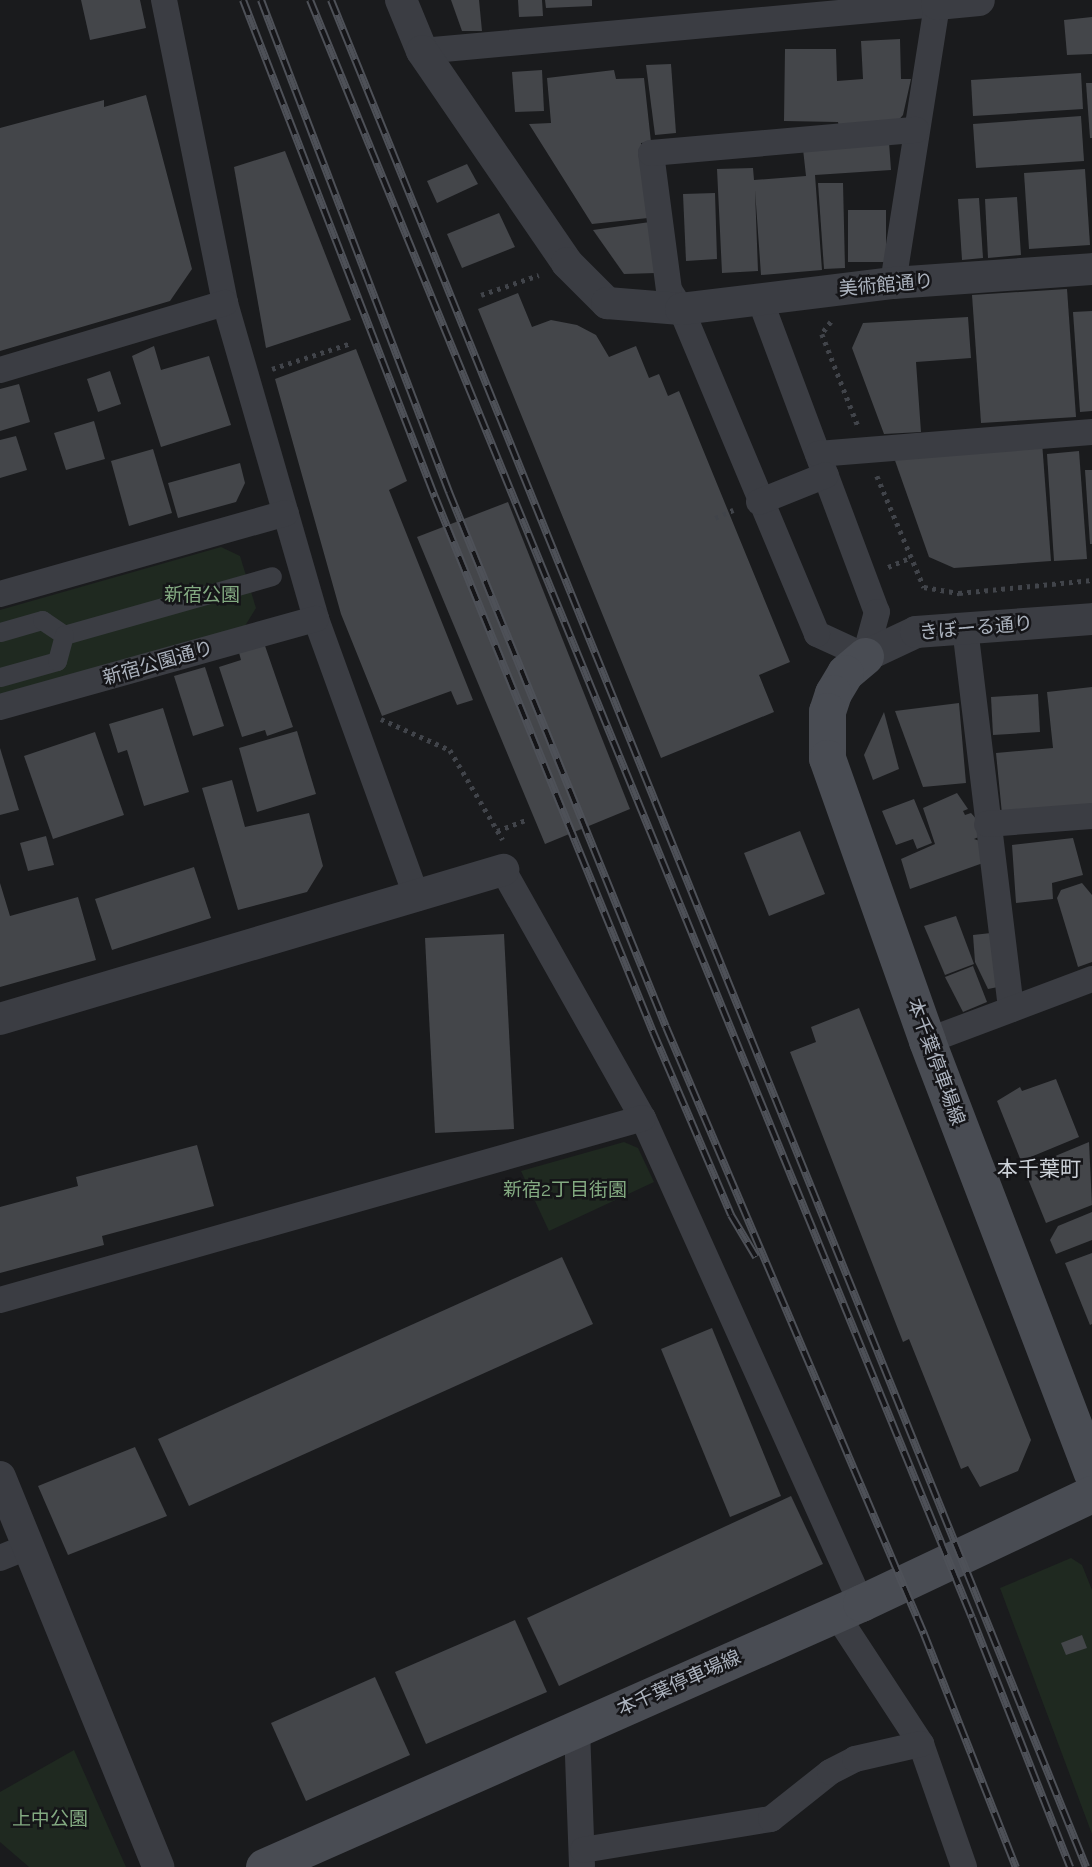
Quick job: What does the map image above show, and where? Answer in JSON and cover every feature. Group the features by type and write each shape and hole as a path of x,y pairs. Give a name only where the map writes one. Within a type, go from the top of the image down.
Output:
{"main road":[{"name":"本千葉停車場線","path":"865,656 845,673 833,693 827,711 827,758 927,1041 1092,1472"},
{"name":"本千葉停車場線","path":"264,1867 849,1608 1092,1494"}],"street":[{"path":"164,0 225,303 250,377 316,619 418,898"},
{"name":"美術館通り","path":"401,0 422,51 568,263 607,303 681,309 759,297 893,283 1092,269"},
{"path":"422,51 979,0"},
{"path":"893,283 938,2"},
{"path":"759,297 877,612 865,656 817,634 681,309 669,290 651,153 916,130"},
{"path":"0,370 225,303"},
{"path":"760,502 822,464 867,450 1092,432"},
{"path":"0,594 286,513"},
{"path":"0,632 41,620 64,635 272,576"},
{"name":"新宿公園通り","path":"0,707 316,619"},
{"name":"きぼーる通り","path":"865,656 916,632 1092,619"},
{"path":"965,628 1011,1009"},
{"path":"0,677 57,661 64,635"},
{"path":"987,824 1092,816"},
{"path":"0,1019 418,898 506,861 643,1118 849,1608 921,1744 959,1863"},
{"path":"927,1041 1092,979"},
{"path":"0,1300 643,1118"},
{"path":"0,1476 158,1867"},
{"path":"0,1558 30,1546"},
{"path":"577,1729 582,1858 771,1819 830,1772 855,1759 921,1744"}],"path":[{"path":"481,295 543,274"},
{"path":"822,334 924,587 959,593 1092,580"},
{"path":"250,377 351,343"},
{"path":"715,518 733,510"},
{"path":"373,715 450,750 498,831 506,861"},
{"path":"498,831 525,820"}],"green space":[{"name":"新宿公園","path":"221,547 240,556 256,608 245,626 0,696 0,610"},
{"name":"新宿2丁目街園","path":"624,1142 638,1148 654,1182 549,1231 521,1171"},
{"path":"1071,1558 1082,1565 1092,1590 1092,1834 1000,1588"},
{"name":"上中公園","path":"74,1750 126,1867 29,1867 0,1842 0,1792"}],"building":[{"path":"81,0 140,0 146,28 90,40"},
{"path":"451,0 479,0 482,31 462,31"},
{"path":"518,0 542,0 543,16 519,17"},
{"path":"545,0 592,0 592,6 546,8"},
{"path":"1092,17 1092,54 1067,55 1064,20"},
{"path":"900,39 901,79 911,79 903,115 896,123 839,128 838,122 784,121 785,49 836,49 837,81 863,79 861,41"},
{"path":"671,64 676,133 655,135 646,65"},
{"path":"542,70 544,111 515,112 512,72"},
{"path":"614,70 616,79 644,78 651,142 641,143 648,218 592,224 529,124 551,123 547,78"},
{"path":"1081,73 1083,109 973,116 971,80"},
{"path":"1086,83 1092,83 1092,138 1090,138"},
{"path":"146,95 192,269 170,301 0,351 0,128 104,100 104,107"},
{"path":"1081,116 1084,161 976,168 973,124"},
{"path":"889,142 891,170 815,175 822,270 761,275 755,190 758,271 722,273 717,169 753,168 754,180 806,176 803,149"},
{"path":"285,151 351,320 266,348 234,167"},
{"path":"467,164 478,184 437,203 427,181"},
{"path":"1085,169 1090,245 1029,249 1024,173"},
{"path":"818,183 843,183 845,268 824,269"},
{"path":"715,193 717,259 686,261 683,194"},
{"path":"1017,197 1021,255 988,258 985,199"},
{"path":"979,198 983,258 962,260 958,199"},
{"path":"848,210 886,210 886,262 848,262"},
{"path":"499,213 515,247 462,268 447,234"},
{"path":"650,222 656,273 624,274 593,230"},
{"path":"1067,289 1076,417 981,423 972,295"},
{"path":"518,293 532,327 551,320 577,325 596,335 609,357 636,346 649,378 659,374 668,396 679,391 790,662 759,675 774,712 661,758 478,309"},
{"path":"1092,311 1092,411 1080,412 1073,312"},
{"path":"968,317 971,358 916,362 921,432 884,434 852,348 863,323"},
{"path":"154,346 161,370 209,356 231,425 161,447 132,356"},
{"path":"356,349 407,481 389,490 473,700 457,705 451,691 382,716 341,614 275,379"},
{"path":"110,371 121,404 98,412 87,379"},
{"path":"19,384 30,422 0,431 0,389"},
{"path":"94,421 105,459 66,470 54,433"},
{"path":"16,436 27,470 0,478 0,440"},
{"path":"1042,442 1051,561 954,568 929,557 892,452"},
{"path":"153,449 172,513 129,526 111,461"},
{"path":"1079,451 1087,559 1054,561 1047,454"},
{"path":"240,463 245,483 236,502 178,518 168,483"},
{"path":"1085,470 1092,470 1092,544 1090,544"},
{"path":"508,502 630,809 545,844 417,537"},
{"path":"263,640 293,727 267,736 265,730 242,737 219,667 241,660 238,649"},
{"path":"205,667 224,726 193,736 174,676"},
{"path":"1092,687 1092,805 1002,814 996,753 1053,748 1047,692"},
{"path":"1038,694 1040,732 993,735 991,697"},
{"path":"959,703 966,783 923,787 895,711"},
{"path":"163,708 189,792 144,806 127,750 118,753 109,724"},
{"path":"884,712 899,769 873,780 864,755"},
{"path":"297,731 316,794 257,812 239,748"},
{"path":"95,732 124,815 53,839 24,756"},
{"path":"0,748 19,810 0,815"},
{"path":"232,780 245,827 309,813 323,866 307,892 238,910 202,788"},
{"path":"957,793 968,809 963,811 965,815 971,813 979,822 981,836 974,839 980,841 983,863 910,889 901,859 935,844 923,808"},
{"path":"914,799 932,843 917,849 913,839 896,845 882,811"},
{"path":"800,831 825,894 769,916 744,853"},
{"path":"46,836 54,865 28,871 20,843"},
{"path":"1073,838 1083,875 1052,883 1053,899 1016,903 1012,845"},
{"path":"194,867 211,918 112,950 95,899"},
{"path":"0,883 10,916 78,897 96,960 0,987"},
{"path":"1082,883 1092,895 1092,962 1078,967 1057,898 1061,890"},
{"path":"956,916 974,964 945,975 924,926"},
{"path":"991,933 998,987 988,989 975,962 973,935"},
{"path":"504,934 514,1129 435,1133 425,938"},
{"path":"973,966 987,1002 963,1012 945,977"},
{"path":"859,1008 1031,1440 1018,1471 980,1487 968,1466 961,1469 909,1339 903,1342 790,1052 816,1042 811,1027"},
{"path":"1056,1079 1079,1137 1021,1161 997,1101 1020,1087 1022,1091"},
{"path":"1089,1142 1092,1205 1046,1223 1024,1169"},
{"path":"197,1145 214,1206 102,1236 104,1245 0,1273 0,1207 78,1186 76,1177"},
{"path":"1092,1212 1092,1240 1056,1254 1050,1240 1058,1226"},
{"path":"1092,1253 1092,1324 1090,1325 1065,1263"},
{"path":"562,1257 593,1324 189,1506 158,1439"},
{"path":"712,1328 781,1496 730,1517 661,1349"},
{"path":"135,1447 167,1516 68,1555 38,1486"},
{"path":"791,1496 823,1564 559,1686 527,1618"},
{"path":"515,1620 547,1692 426,1744 395,1672"},
{"path":"1082,1635 1087,1648 1066,1655 1061,1643"},
{"path":"375,1677 410,1755 306,1801 271,1723"}],"railway":[{"path":"243,0 435,497 653,1032 731,1215 756,1257"},
{"path":"261,0 449,492 666,1027 924,1634 1016,1867"},
{"path":"310,0 972,1618 1070,1867"},
{"path":"331,0 1086,1867"}],"district":[{"name":"本千葉町","path":"1039,1169"}]}
